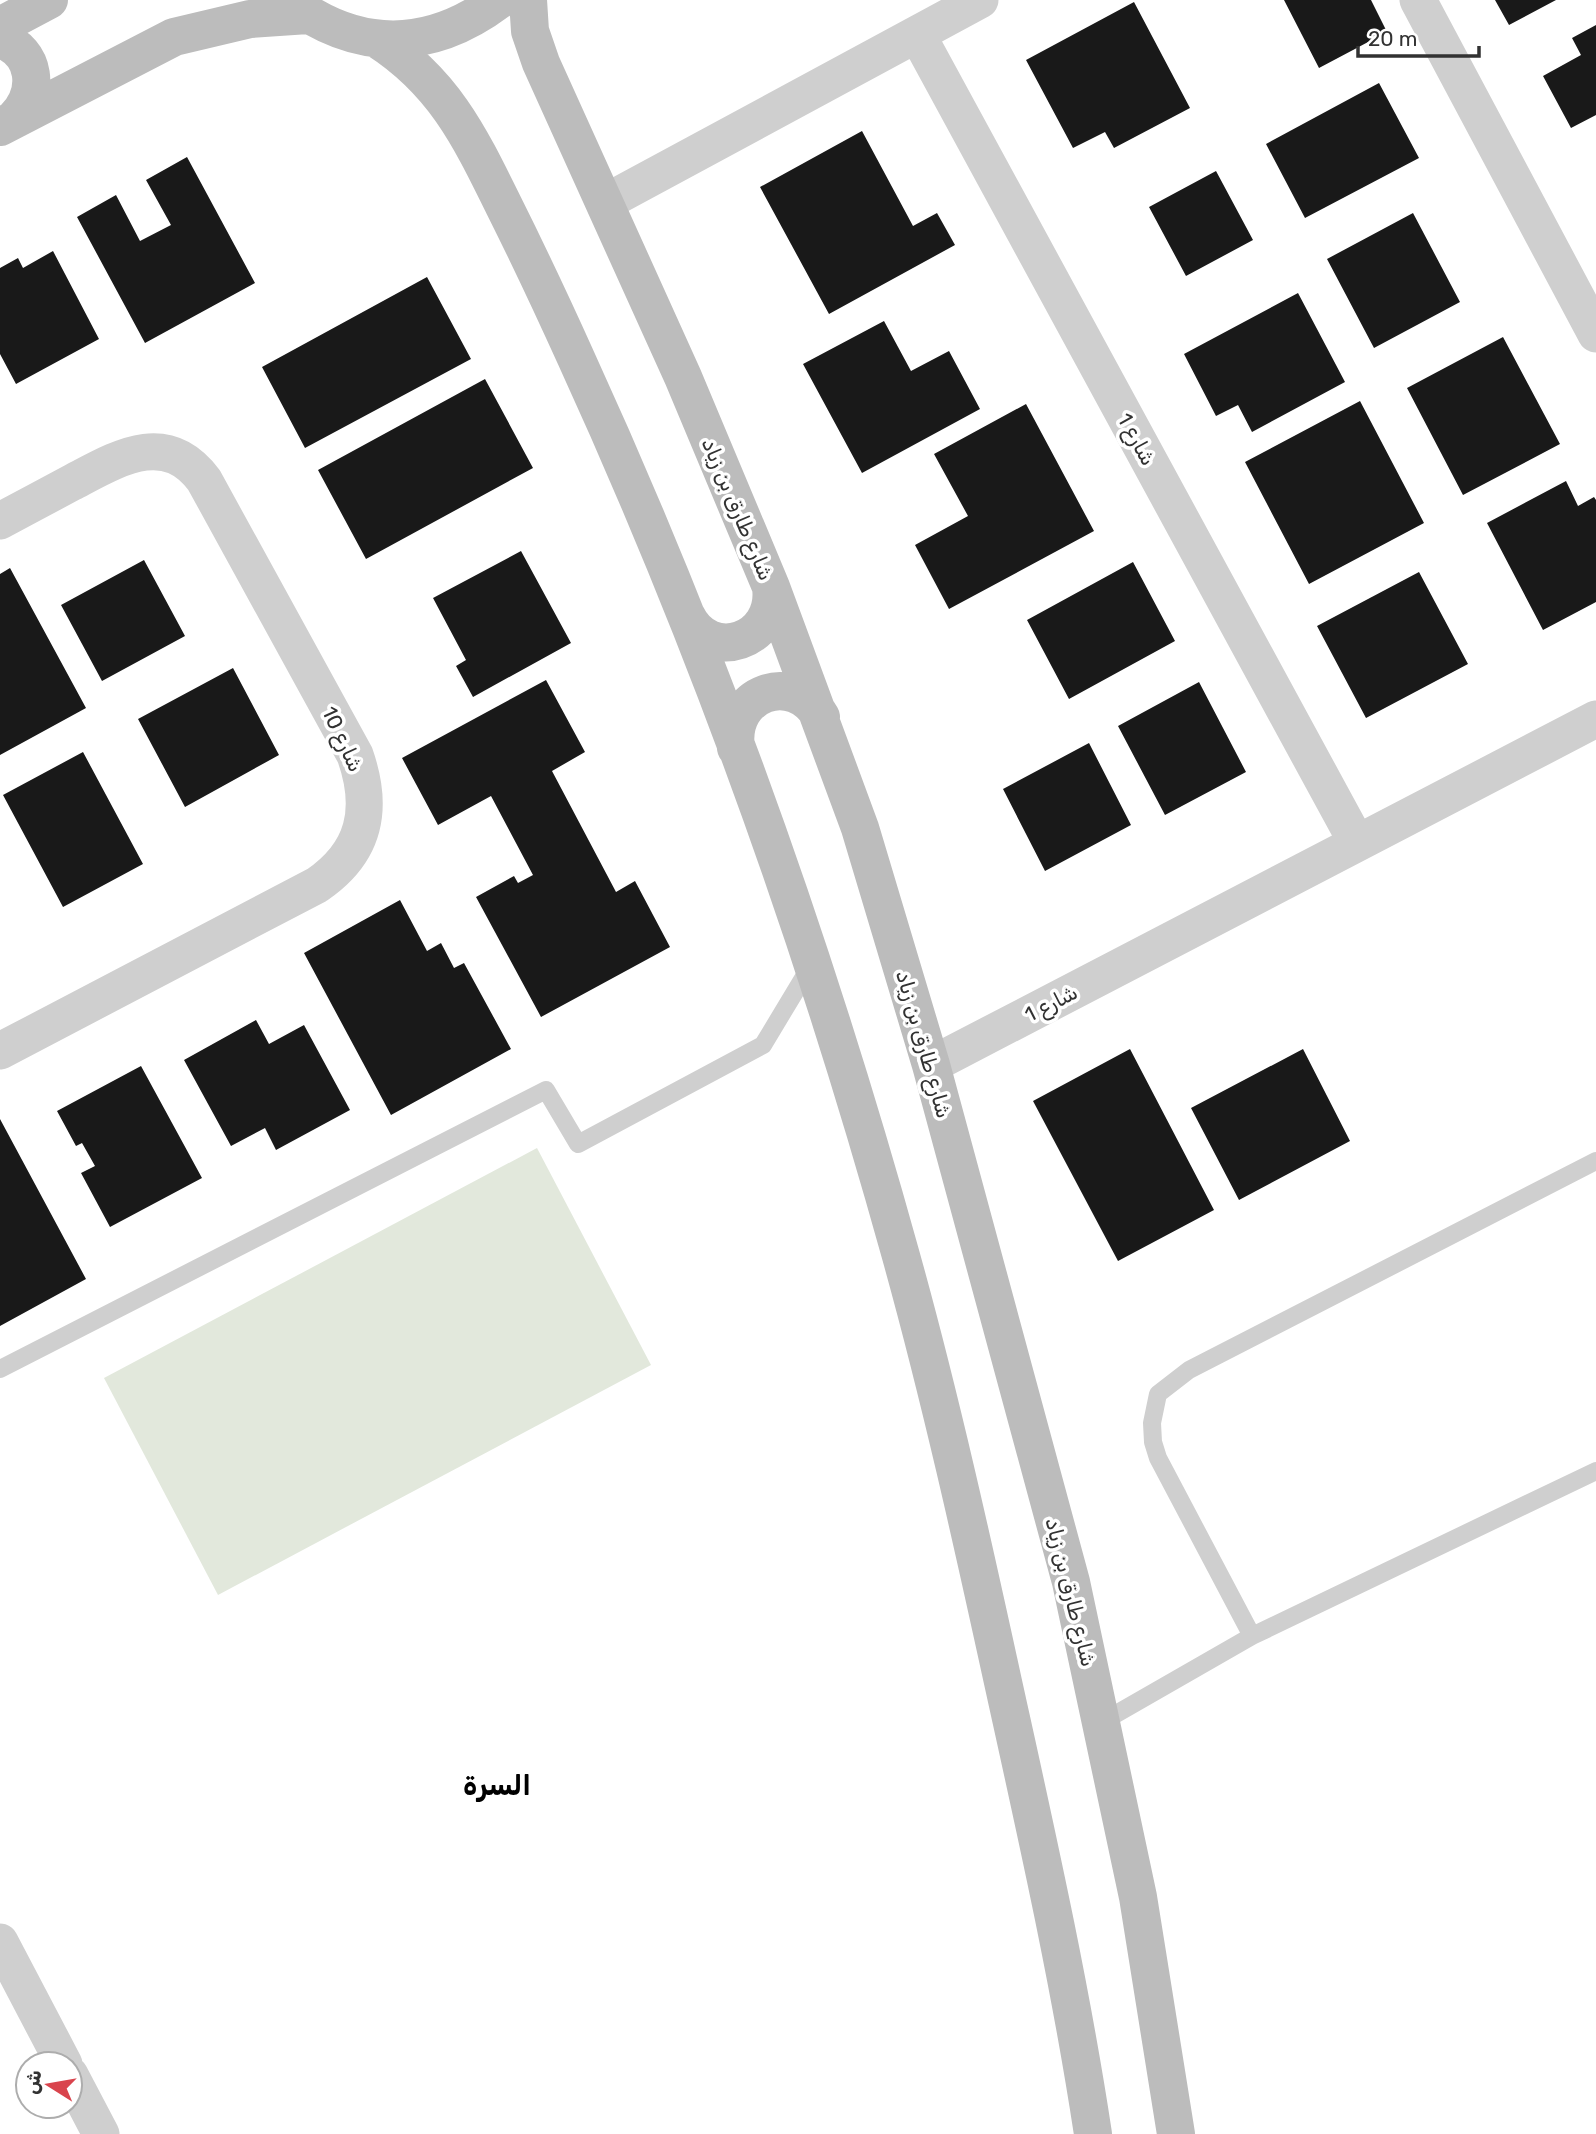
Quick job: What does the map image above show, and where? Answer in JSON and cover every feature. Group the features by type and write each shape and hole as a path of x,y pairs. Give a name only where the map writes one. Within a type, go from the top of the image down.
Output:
{"main road":[{"path":"0,26 49,0"},
{"path":"8,122 174,37 298,7 329,26 377,39 404,40 457,27 499,0"},
{"name":"شارع طارق بن زياد","path":"528,0 530,31 541,63 606,202 771,587 860,828 931,1065 1071,1582 1138,1897 1176,2134"},
{"path":"0,39 21,51 33,79 26,107 8,122"},
{"path":"377,39 412,63 467,132 533,262 602,414 686,615 812,964 901,1256 975,1553 1042,1861 1086,2129"},
{"path":"686,615 695,630 710,640 728,643 745,639 760,628 769,614 771,587"},
{"path":"736,748 734,737 739,717 760,695 790,692 808,701 821,718"}],"street":[{"path":"606,202 980,0"},
{"path":"1418,0 1596,334"},
{"name":"شارع 1","path":"917,34 1357,843"},
{"name":"شارع 10","path":"0,521 130,454 163,452 180,456 194,466 355,755 365,794 357,842 348,860 335,873 317,885 0,1051"},
{"name":"شارع 1","path":"931,1065 1596,719"},
{"path":"0,1942 57,2050"},
{"path":"84,2102 101,2134"}],"lane":[{"path":"0,1369 546,1090 578,1144 763,1045 812,964"},
{"path":"1252,1636 1158,1458 1152,1423 1158,1394 1189,1370 1596,1161"},
{"path":"1102,1722 1252,1636 1596,1471"}],"shaded area":[{"path":"537,1148 651,1365 218,1595 104,1378"}],"building":[{"path":"1284,0 1371,0 1387,32 1319,68"},
{"path":"1495,0 1556,0 1509,25"},
{"path":"1134,2 1190,108 1114,148 1105,132 1073,148 1026,60"},
{"path":"1596,25 1596,115 1571,128 1543,76 1581,55 1572,38"},
{"path":"1379,83 1419,158 1305,218 1266,144"},
{"path":"862,131 913,226 937,213 955,245 829,314 760,187"},
{"path":"187,157 255,283 145,343 77,217 116,195 140,241 171,225 146,180"},
{"path":"1216,171 1253,240 1186,276 1149,207"},
{"path":"1413,213 1460,302 1374,348 1327,259"},
{"path":"53,251 99,339 16,384 0,354 0,268 18,258 23,268"},
{"path":"427,277 471,359 305,448 262,367"},
{"path":"1298,293 1345,382 1252,432 1238,405 1216,416 1184,354"},
{"path":"884,321 911,371 949,351 980,409 862,473 803,364"},
{"path":"1503,337 1560,444 1463,495 1407,388"},
{"path":"485,379 533,468 366,559 318,470"},
{"path":"1360,401 1424,523 1309,584 1245,462"},
{"path":"1026,404 1094,531 949,609 915,545 968,516 934,454"},
{"path":"1566,481 1578,506 1594,497 1596,500 1596,602 1543,630 1487,523"},
{"path":"521,551 571,643 473,697 456,666 466,660 433,598"},
{"path":"144,560 185,636 102,681 61,605"},
{"path":"1133,562 1175,641 1069,699 1027,620"},
{"path":"10,568 86,708 0,755 0,574"},
{"path":"1419,572 1468,664 1366,718 1317,626"},
{"path":"233,668 279,755 185,807 138,719"},
{"path":"546,680 585,752 552,771 616,892 635,881 670,947 541,1017 476,897 514,876 518,883 533,875 491,796 438,825 402,758"},
{"path":"1199,682 1246,772 1165,815 1118,726"},
{"path":"1089,743 1131,825 1045,871 1003,789"},
{"path":"83,752 143,864 63,907 3,795"},
{"path":"400,900 427,951 441,943 454,968 464,963 511,1049 391,1115 304,953"},
{"path":"256,1020 269,1044 304,1025 350,1110 276,1150 265,1128 231,1146 184,1060"},
{"path":"1130,1049 1214,1210 1118,1261 1033,1101"},
{"path":"1303,1049 1350,1141 1239,1200 1191,1108"},
{"path":"141,1066 202,1178 110,1227 81,1173 95,1166 82,1143 76,1146 57,1111"},
{"path":"0,1119 86,1279 0,1326"}],"district":[{"name":"السرة","path":"497,1785"}]}
